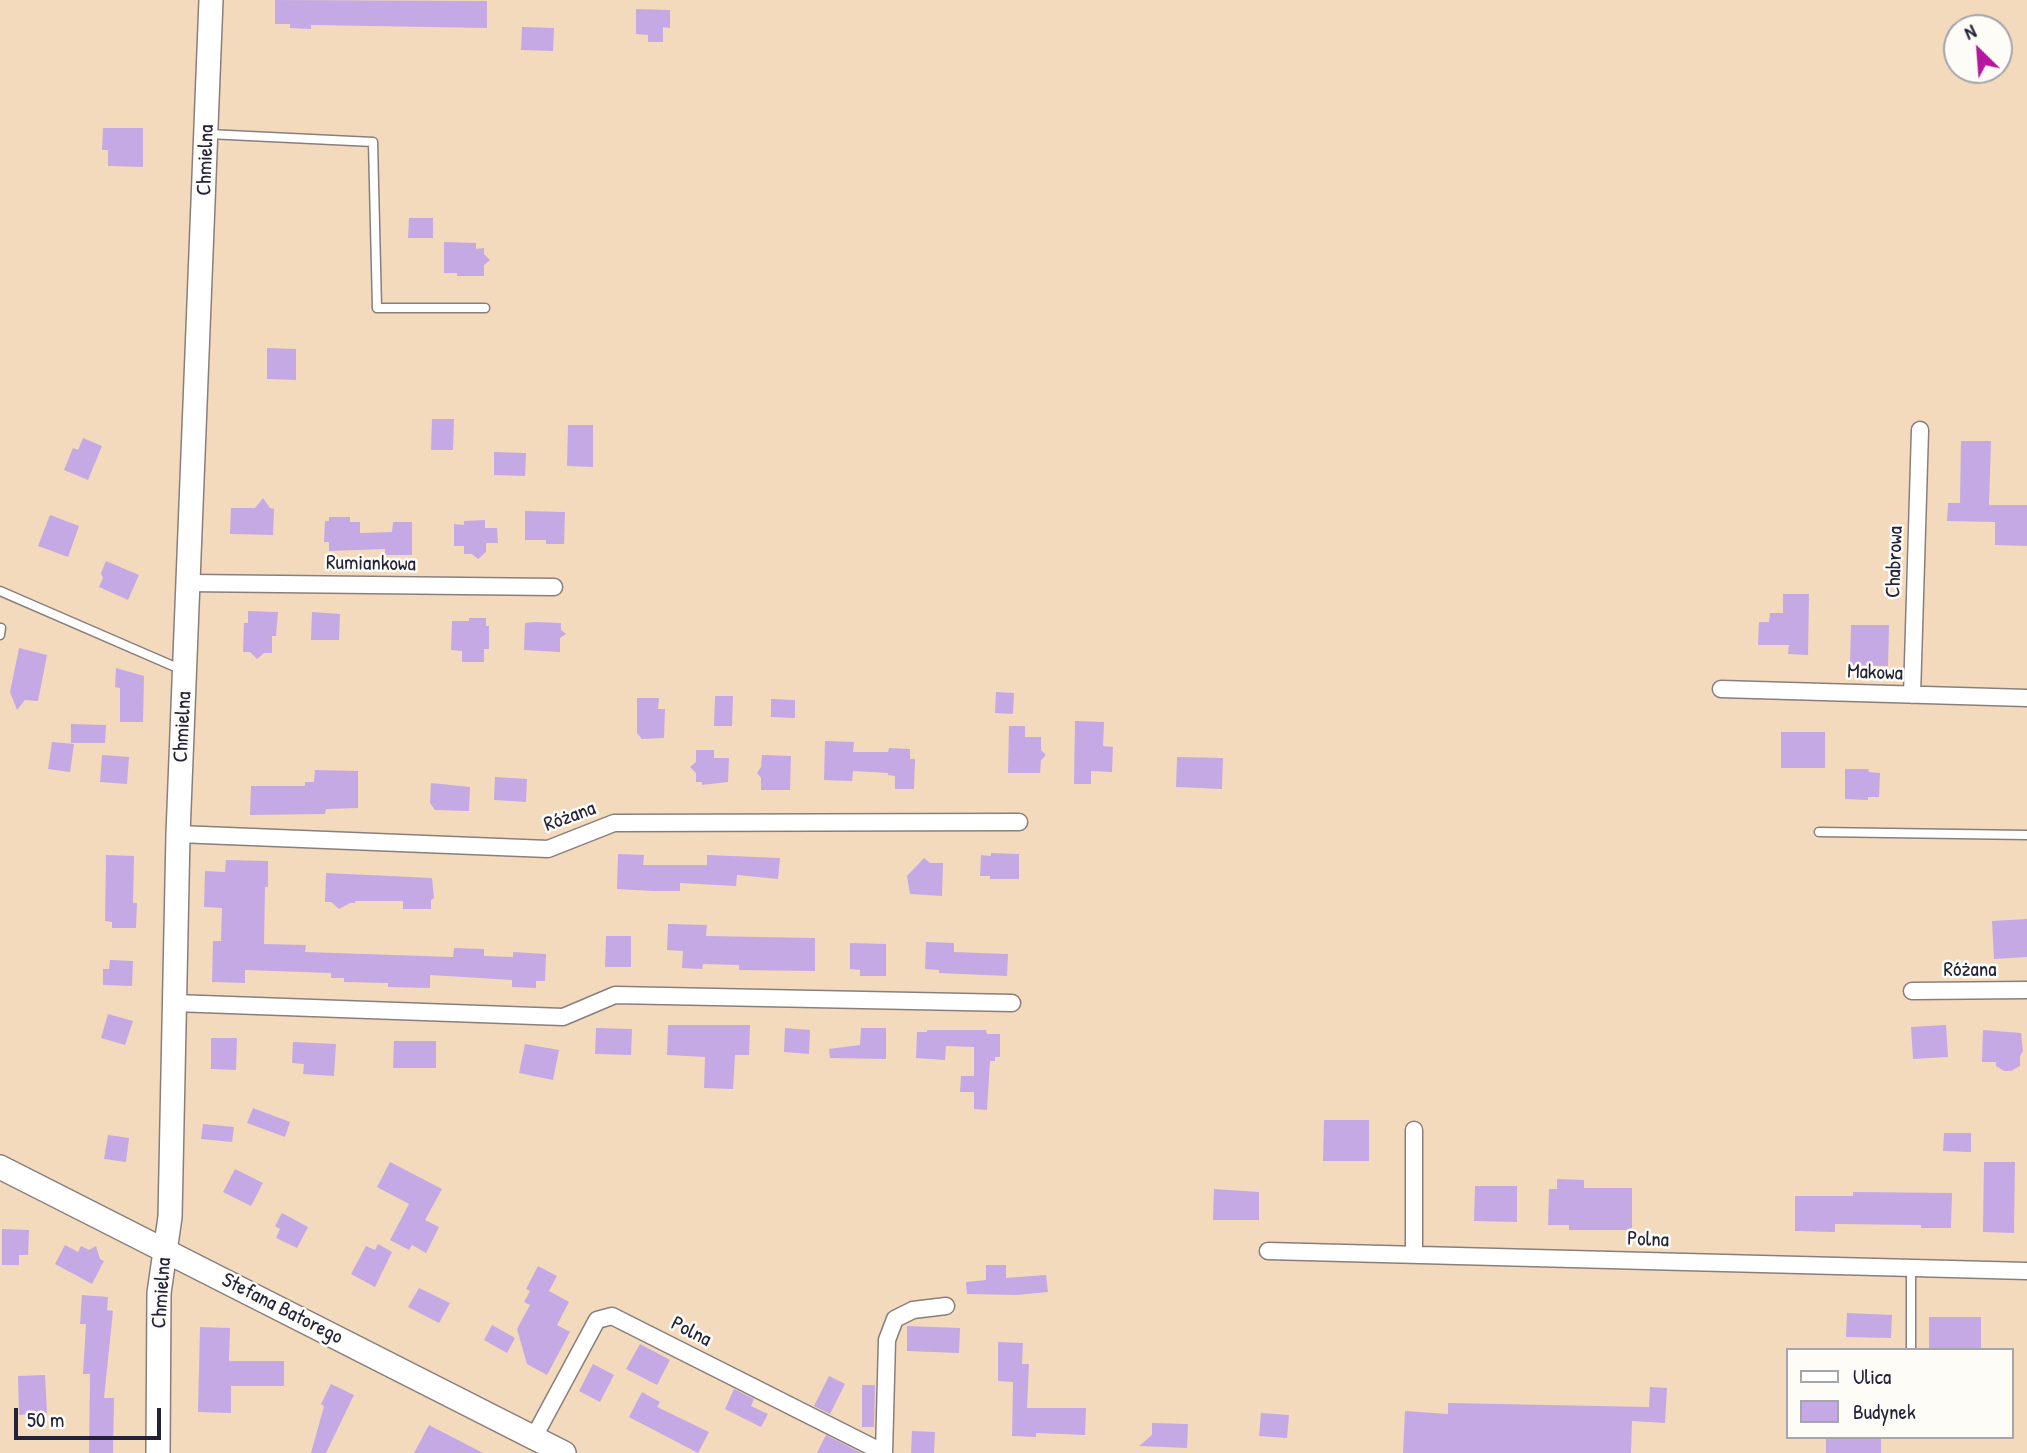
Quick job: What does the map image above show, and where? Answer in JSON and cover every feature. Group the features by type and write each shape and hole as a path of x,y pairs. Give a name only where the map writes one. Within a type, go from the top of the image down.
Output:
{"street":[{"name":"Chmielna","path":"158,1453 159,1293 170,1217 178,834 208,134 211,0"},
{"name":"Chabrowa","path":"1912,695 1920,430"},
{"name":"Rumiankowa","path":"188,583 554,587"},
{"name":"Makowa","path":"1721,690 2027,698"},
{"name":"Różana","path":"178,834 548,849 614,823 1019,822"},
{"name":"Różana","path":"1912,991 2027,990"},
{"path":"174,1003 563,1017 615,995 1012,1003"},
{"path":"1414,1130 1415,1255"},
{"name":"Stefana Batorego","path":"0,1167 564,1453"},
{"name":"Polna","path":"1268,1251 2027,1271"},
{"path":"884,1453 887,1340 895,1319 913,1310 946,1306"},
{"name":"Polna","path":"534,1437 597,1320 612,1316 884,1453"}],"lane":[{"path":"208,134 373,142 377,308 485,309"},
{"path":"0,591 185,671"},
{"path":"1819,832 2027,835"},
{"path":"1911,1268 1911,1348"}],"building":[{"path":"275,0 487,1 487,28 311,25 311,29 290,28 290,24 275,24"},
{"path":"636,9 670,10 670,28 663,27 663,42 648,42 648,35 636,34"},
{"path":"522,27 554,28 553,51 521,50"},
{"path":"103,128 143,128 143,167 108,166 108,150 102,150"},
{"path":"409,218 433,218 433,238 408,238"},
{"path":"444,242 476,243 476,249 484,248 484,254 490,260 484,265 484,276 444,273"},
{"path":"267,348 296,349 296,380 267,379"},
{"path":"432,419 454,419 453,450 431,450"},
{"path":"568,425 593,425 593,467 567,466"},
{"path":"83,438 102,446 88,480 64,470 73,448 78,450"},
{"path":"1961,441 1991,441 1989,505 2027,505 2027,546 1995,545 1995,522 1947,521 1948,503 1960,503"},
{"path":"494,452 526,453 525,476 494,475"},
{"path":"263,498 270,508 274,509 273,535 230,534 231,508 255,508"},
{"path":"525,511 565,512 564,544 546,544 546,540 525,540"},
{"path":"50,515 79,526 68,557 38,546"},
{"path":"329,517 350,517 350,522 360,522 360,533 392,532 393,522 412,522 412,555 385,555 385,549 329,551 329,542 324,542 325,521 329,521"},
{"path":"485,520 485,528 497,528 498,543 486,543 486,552 478,559 472,554 464,554 464,546 454,546 454,524 464,525 464,521"},
{"path":"106,561 139,575 128,600 99,587"},
{"path":"1783,594 1809,594 1808,655 1788,654 1789,645 1758,645 1759,622 1769,622 1770,613 1783,613"},
{"path":"248,611 278,612 276,636 272,636 272,653 264,653 257,659 250,652 243,652 244,623 248,623"},
{"path":"312,612 340,614 339,640 311,640"},
{"path":"469,618 486,618 486,626 489,626 489,649 484,649 484,662 462,662 462,651 451,650 452,621 469,621"},
{"path":"525,623 561,623 561,630 566,634 560,638 560,652 524,650"},
{"path":"1851,625 1889,625 1888,666 1850,665"},
{"path":"19,648 47,655 38,701 25,700 17,710 10,692"},
{"path":"116,668 144,676 143,722 120,722 120,688 115,687"},
{"path":"996,692 1014,693 1013,714 995,713"},
{"path":"715,696 733,696 732,726 714,726"},
{"path":"637,698 659,698 658,709 665,709 664,738 642,739 637,733"},
{"path":"771,699 795,700 795,718 771,717"},
{"path":"1075,721 1104,722 1103,746 1113,747 1112,772 1091,771 1091,784 1074,784"},
{"path":"71,724 106,725 105,743 71,743"},
{"path":"1009,726 1025,726 1025,737 1041,737 1041,750 1046,755 1041,760 1040,773 1008,773"},
{"path":"1781,732 1825,732 1825,768 1781,768"},
{"path":"825,741 854,742 853,752 888,752 889,748 910,749 910,759 915,759 914,789 895,789 895,776 888,773 853,771 852,781 824,780"},
{"path":"52,742 74,744 70,772 48,769"},
{"path":"696,750 714,750 714,758 729,758 728,782 702,785 702,782 696,782 696,773 690,767 696,762"},
{"path":"102,755 129,757 127,784 100,782"},
{"path":"762,755 791,756 790,790 761,790 761,778 757,773 761,767"},
{"path":"1177,757 1223,758 1222,789 1176,787"},
{"path":"1845,769 1868,769 1869,772 1880,773 1879,797 1868,797 1868,800 1845,799"},
{"path":"315,770 358,771 358,808 326,809 325,814 250,815 251,786 305,786 305,782 314,782"},
{"path":"495,777 527,779 526,802 494,800"},
{"path":"431,783 470,787 469,811 435,810 430,803"},
{"path":"991,853 1019,854 1019,879 990,879 990,876 980,876 981,855 991,856"},
{"path":"618,854 644,855 643,865 707,865 707,855 780,858 778,879 737,875 736,886 680,883 680,891 653,891 617,889"},
{"path":"106,855 134,856 133,903 137,903 136,928 112,928 112,922 105,921"},
{"path":"924,858 930,863 943,863 942,896 910,894 907,876"},
{"path":"226,860 268,861 264,944 306,945 305,952 453,957 454,948 484,949 484,956 513,957 513,952 546,954 545,981 536,981 536,988 512,987 512,980 430,975 430,988 388,987 388,983 344,982 344,978 331,978 331,973 245,970 245,983 212,982 213,941 221,941 222,908 204,907 205,871 225,872"},
{"path":"326,873 432,878 434,898 431,900 431,909 403,909 403,901 355,901 339,909 331,902 325,902"},
{"path":"2027,919 2027,957 1994,959 1992,921"},
{"path":"668,924 707,925 706,936 815,938 815,971 739,970 739,965 703,964 702,969 682,968 683,951 667,950"},
{"path":"606,936 631,936 631,967 605,967"},
{"path":"926,942 954,943 954,952 1008,954 1007,976 939,973 939,970 925,969"},
{"path":"850,943 886,944 886,976 860,976 860,970 850,969"},
{"path":"110,960 133,961 132,986 103,985 103,969 109,969"},
{"path":"108,1014 133,1021 125,1045 101,1038"},
{"path":"668,1025 750,1025 749,1055 735,1055 733,1089 704,1088 705,1057 667,1055"},
{"path":"1946,1025 1948,1057 1913,1059 1911,1027"},
{"path":"596,1028 632,1029 631,1055 595,1054"},
{"path":"785,1028 810,1030 809,1054 784,1052"},
{"path":"861,1028 886,1028 886,1059 830,1058 829,1049 860,1045"},
{"path":"986,1030 987,1034 1000,1034 1000,1057 990,1061 987,1110 974,1109 974,1092 960,1092 961,1076 974,1076 974,1047 946,1046 945,1060 916,1058 917,1032"},
{"path":"1983,1030 2021,1033 2023,1051 2020,1066 2004,1071 1996,1066 1996,1062 1982,1062"},
{"path":"211,1038 237,1038 236,1070 211,1069"},
{"path":"394,1041 436,1041 436,1068 393,1068"},
{"path":"293,1042 336,1044 334,1076 303,1074 304,1064 292,1063"},
{"path":"525,1044 559,1050 553,1080 519,1073"},
{"path":"253,1108 290,1122 285,1137 247,1123"},
{"path":"1324,1120 1369,1120 1369,1161 1323,1161"},
{"path":"203,1124 234,1127 232,1142 201,1139"},
{"path":"1944,1133 1971,1133 1971,1152 1943,1151"},
{"path":"108,1135 129,1138 126,1162 104,1159"},
{"path":"390,1162 442,1189 425,1220 439,1227 426,1253 412,1245 409,1250 390,1240 409,1204 377,1187"},
{"path":"1984,1162 2015,1162 2014,1233 1983,1232"},
{"path":"235,1169 263,1183 251,1206 223,1192"},
{"path":"1557,1179 1584,1180 1584,1188 1632,1188 1632,1230 1569,1230 1569,1225 1548,1225 1549,1189 1557,1189"},
{"path":"1475,1186 1517,1186 1517,1222 1474,1221"},
{"path":"1214,1189 1259,1192 1259,1220 1213,1220"},
{"path":"1853,1192 1952,1193 1951,1228 1835,1224 1835,1232 1795,1231 1795,1196 1853,1196"},
{"path":"282,1213 308,1227 297,1248 276,1238 280,1229 275,1226"},
{"path":"2,1229 29,1230 28,1255 19,1255 19,1265 2,1265"},
{"path":"378,1244 392,1252 375,1287 351,1274 366,1246 375,1250"},
{"path":"65,1245 78,1252 81,1246 89,1250 96,1246 100,1259 104,1261 92,1284 55,1264"},
{"path":"986,1265 1006,1265 1006,1278 1046,1275 1048,1292 1016,1295 967,1294 966,1282 986,1280"},
{"path":"538,1266 557,1276 549,1291 569,1302 557,1325 570,1332 547,1375 527,1364 517,1329 530,1305 524,1302 530,1291 526,1289"},
{"path":"419,1288 450,1303 439,1323 408,1307"},
{"path":"82,1295 108,1297 107,1310 113,1311 104,1398 114,1398 113,1453 89,1453 90,1374 83,1374 86,1324 80,1324"},
{"path":"1847,1313 1892,1315 1891,1338 1846,1337"},
{"path":"1929,1317 1981,1317 1981,1348 1929,1348"},
{"path":"492,1325 515,1338 507,1353 484,1340"},
{"path":"907,1326 960,1328 959,1353 907,1351"},
{"path":"200,1327 230,1328 229,1361 284,1361 284,1386 231,1386 231,1413 198,1412"},
{"path":"998,1342 1023,1343 1022,1364 1029,1364 1027,1408 1086,1408 1085,1435 1036,1433 1036,1437 1012,1436 1013,1382 998,1381"},
{"path":"640,1344 670,1360 657,1385 626,1369"},
{"path":"593,1364 614,1375 600,1402 579,1391"},
{"path":"45,1375 47,1413 19,1415 18,1376"},
{"path":"829,1376 845,1384 830,1414 814,1406"},
{"path":"331,1384 354,1395 326,1453 311,1453 324,1406 321,1404"},
{"path":"862,1385 875,1385 874,1427 862,1427"},
{"path":"1650,1387 1667,1388 1665,1423 1632,1421 1631,1453 1403,1453 1405,1411 1448,1414 1448,1403 1649,1407"},
{"path":"734,1389 754,1399 751,1406 768,1414 761,1427 725,1409"},
{"path":"642,1392 660,1402 657,1407 709,1432 698,1453 629,1417"},
{"path":"1261,1413 1289,1415 1287,1438 1259,1436"},
{"path":"1152,1423 1188,1424 1187,1448 1139,1446 1152,1435"},
{"path":"429,1425 483,1453 414,1453"},
{"path":"912,1431 935,1432 934,1453 911,1453"},
{"path":"826,1435 861,1453 817,1453"},
{"path":"1826,1439 1881,1439 1881,1453 1826,1453"}]}
